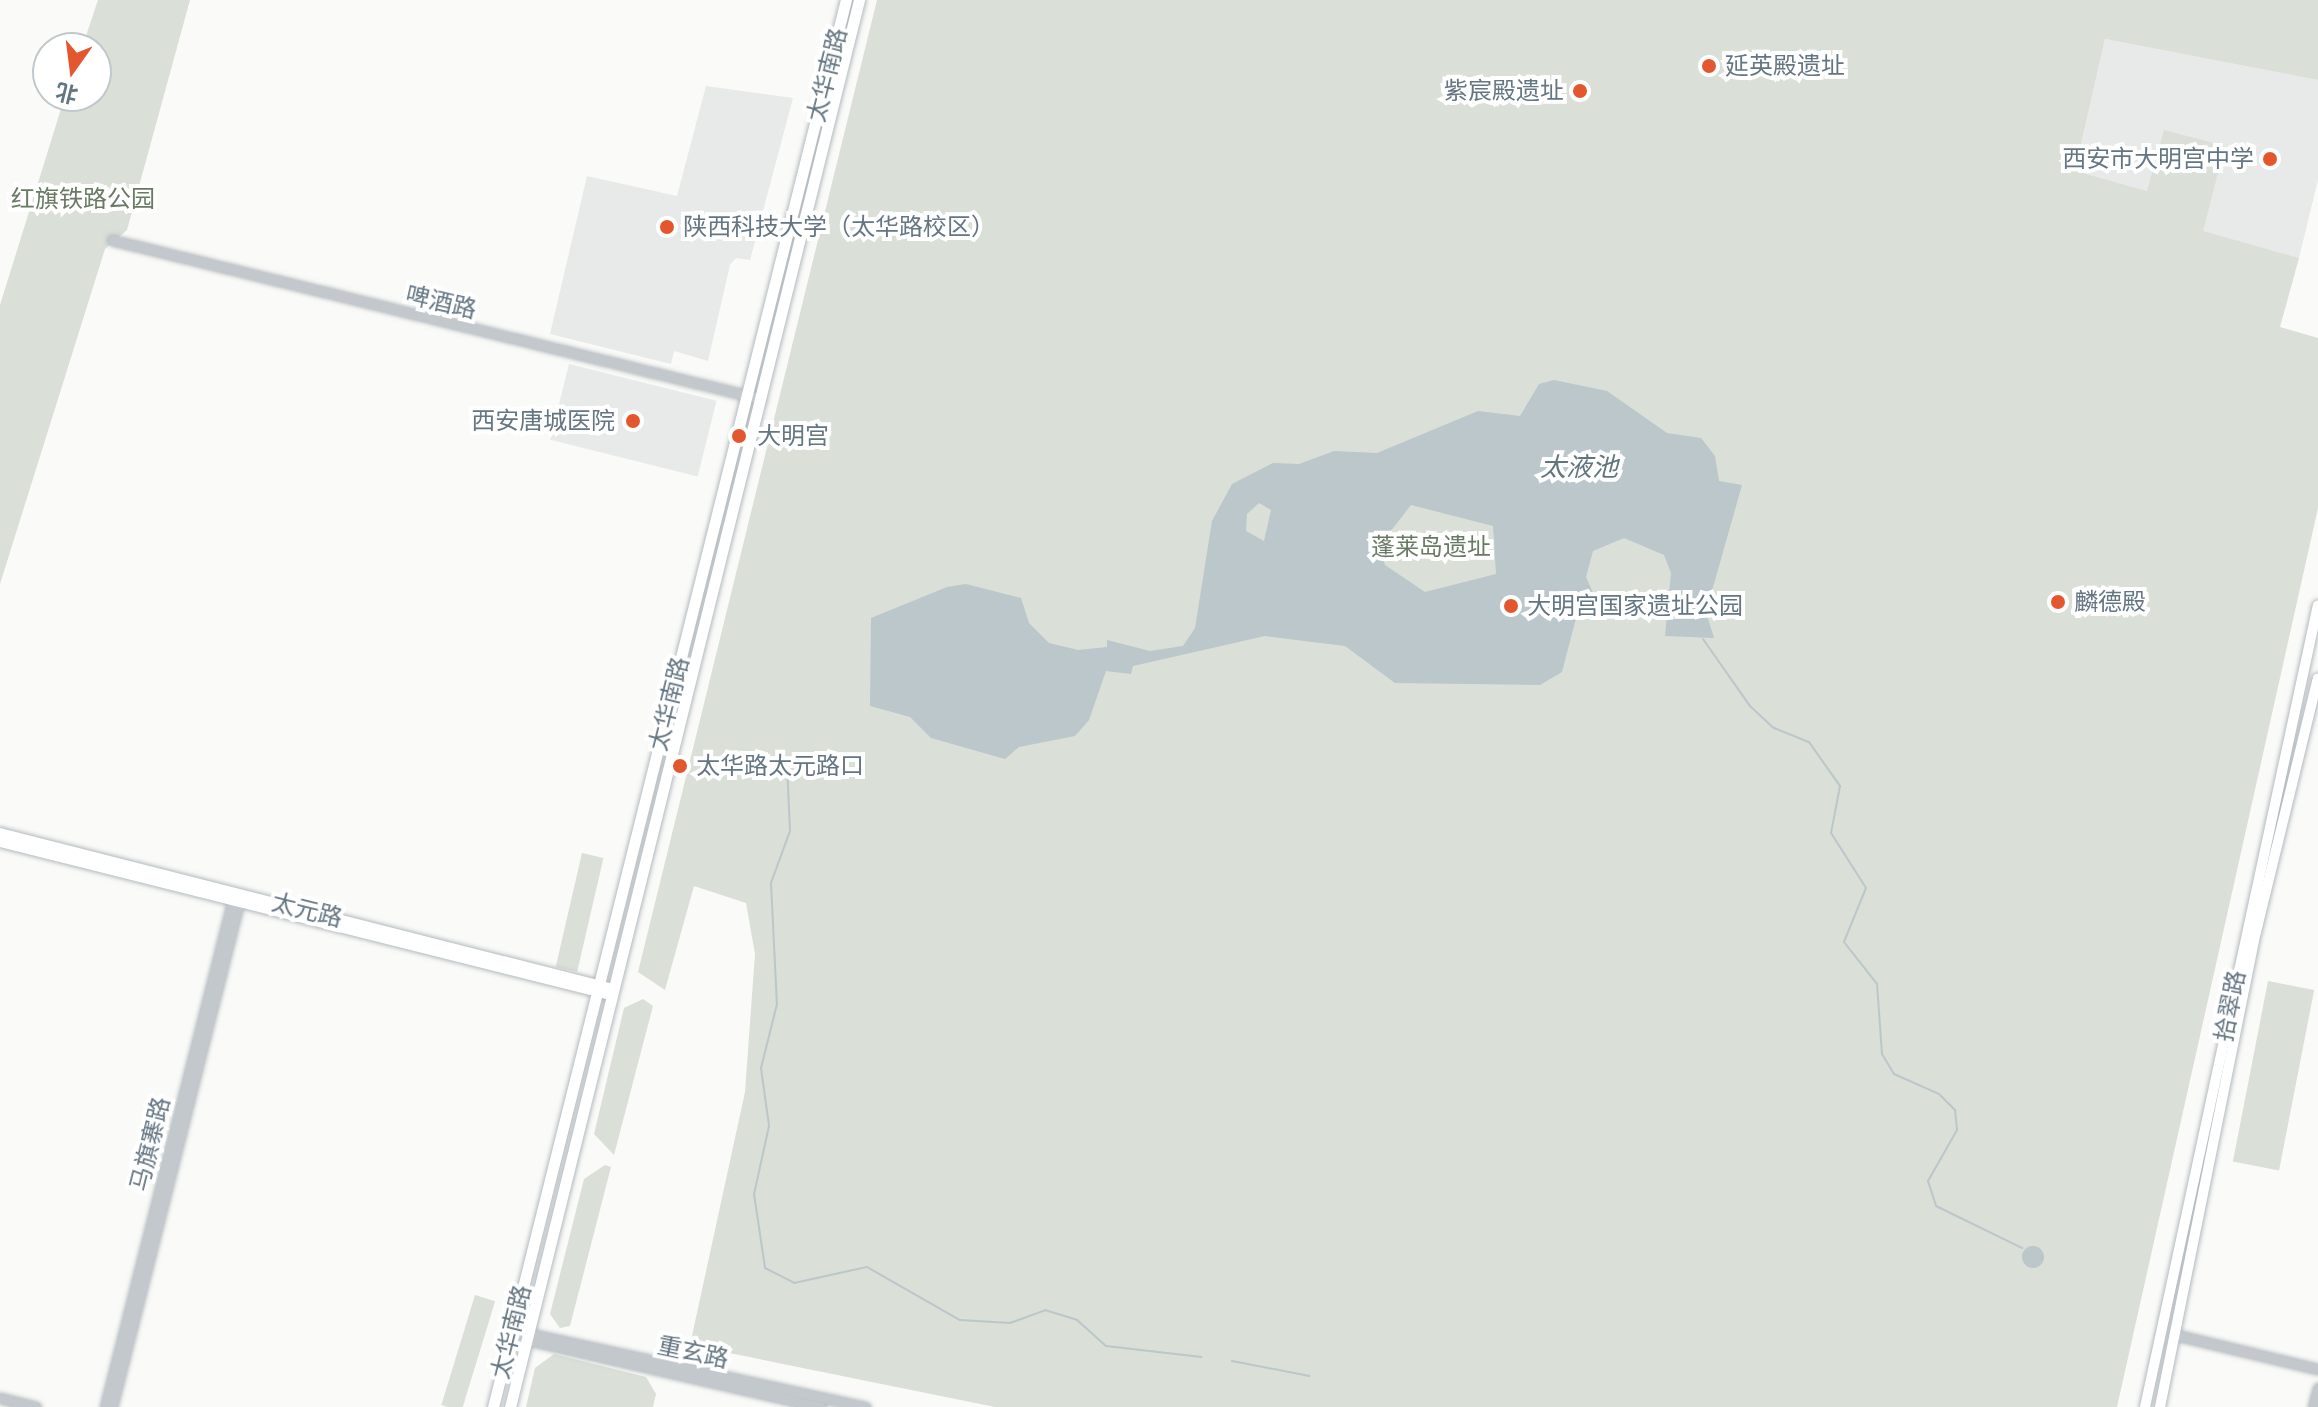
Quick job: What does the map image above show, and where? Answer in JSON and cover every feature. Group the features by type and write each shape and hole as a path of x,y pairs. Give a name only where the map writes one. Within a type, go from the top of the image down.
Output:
{"main road":[{"name":"太华南路","path":"493,1407 595,986 846,0"},
{"name":"太华南路","path":"510,1407 859,0"},
{"name":"拾翠路","path":"2145,1407 2318,605"},
{"name":"拾翠路","path":"2160,1407 2256,932 2318,683"},
{"name":"太元路","path":"0,833 237,897"},
{"name":"太元路","path":"0,842 237,897 612,992"}],"street":[{"name":"啤酒路","path":"112,240 762,399"},
{"path":"2302,682 2318,683"},
{"name":"马旗寨路","path":"105,1407 237,897"},
{"name":"马旗寨路","path":"112,1407 237,897"},
{"name":"重玄路","path":"512,1333 866,1407"},
{"path":"2176,1335 2318,1369"},
{"name":"重玄路","path":"528,1336 821,1407"},
{"path":"2316,1406 2318,1388"},
{"path":"0,1398 36,1407"}],"shaded area":[{"name":"西安市大明宫中学","path":"2105,39 2318,80 2318,180 2299,258 2202,232 2225,146 2147,191 2075,172"},
{"name":"陕西科技大学（太华路校区）","path":"706,86 793,98 750,260 736,258 730,265 708,361 674,351 671,364 550,334 587,176 677,196"},
{"name":"西安唐城医院","path":"569,364 716,401 698,476 550,440"}],"green space":[{"name":"红旗铁路公园","path":"98,0 190,0 127,230 105,249 0,584 0,305 60,112 112,112 112,32 87,32"},
{"name":"大明宫国家遗址公园","path":"877,0 2318,0 2318,80 2105,39 2075,171 2147,191 2164,130 2225,146 2203,231 2299,258 2280,327 2318,338 2318,508 2117,1407 995,1407 690,1345 745,1092 755,954 746,903 694,886 665,990 638,972"},
{"path":"582,853 603,858 577,972 556,967"},
{"path":"2268,981 2314,990 2279,1171 2233,1162"},
{"path":"643,999 653,1006 614,1155 594,1134 624,1008"},
{"path":"605,1165 611,1167 570,1326 560,1328 550,1314 584,1179"},
{"path":"475,1295 495,1301 463,1407 441,1405"},
{"path":"554,1354 646,1377 656,1394 653,1407 526,1407 535,1368"}],"water":[{"name":"太液池","path":"1554,380 1607,391 1667,433 1701,438 1715,456 1719,481 1742,485 1706,612 1714,638 1665,636 1671,573 1664,555 1624,538 1593,551 1586,577 1594,595 1575,622 1562,672 1540,685 1395,683 1345,646 1265,636 1133,666 1131,674 1106,671 1089,720 1075,736 1019,747 1005,759 931,738 910,717 870,706 871,618 947,587 966,584 1021,598 1029,623 1049,643 1078,650 1107,647 1107,640 1150,651 1183,646 1195,628 1212,521 1232,484 1273,463 1299,464 1334,451 1377,453 1478,411 1520,416 1539,384","holes":["1259,503 1271,510 1264,541 1246,531 1247,514","1411,505 1493,526 1496,574 1425,592 1385,565 1380,545"]},
{"path":"2029,1246 2037,1246 2044,1257 2037,1268 2029,1268 2022,1261 2022,1253"}],"waterway":[{"path":"1703,639 1750,706 1774,728 1809,742 1840,786 1831,833 1866,888 1844,942 1877,984 1882,1054 1894,1074 1939,1094 1955,1110 1957,1130 1928,1181 1936,1206 2022,1248"},
{"path":"787,764 790,831 771,883 777,1004 761,1068 769,1126 754,1194 765,1268 794,1283 867,1267 960,1320 1010,1323 1045,1310 1077,1320 1106,1346 1201,1357"},
{"path":"1232,1361 1310,1376"}],"place":[{"name":"延英殿遗址","path":"1709,66"},
{"name":"紫宸殿遗址","path":"1580,91"},
{"name":"西安市大明宫中学","path":"2270,159"},
{"name":"陕西科技大学（太华路校区）","path":"667,227"},
{"name":"西安唐城医院","path":"633,421"},
{"name":"大明宫","path":"739,436"},
{"name":"麟德殿","path":"2058,602"},
{"name":"大明宫国家遗址公园","path":"1511,606"},
{"name":"太华路太元路口","path":"680,766"}],"park label":[{"name":"蓬莱岛遗址","path":"1431,547"}]}
